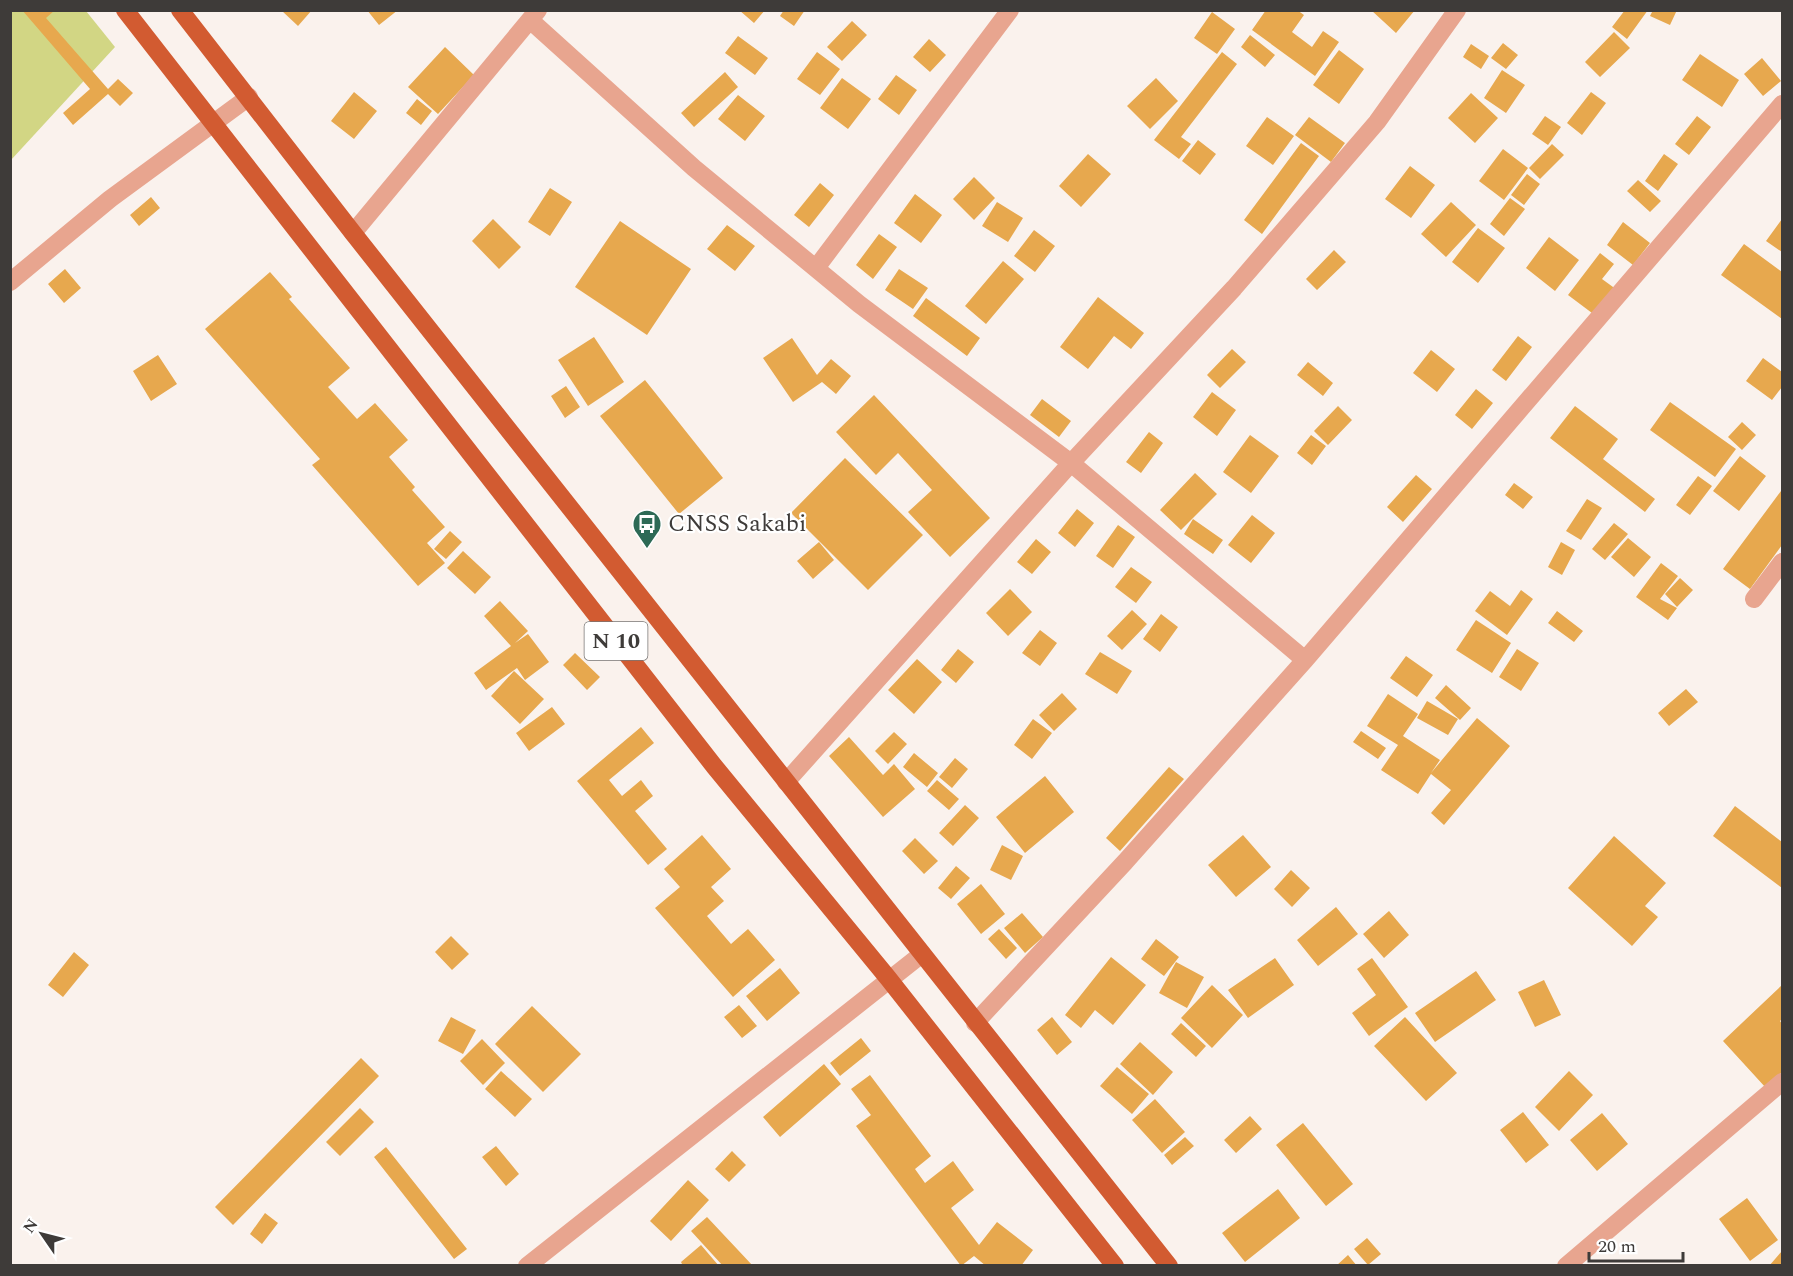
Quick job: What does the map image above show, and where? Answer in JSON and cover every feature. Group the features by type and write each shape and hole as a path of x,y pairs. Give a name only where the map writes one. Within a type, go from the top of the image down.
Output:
{"main road":[{"name":"N 10","path":"125,10 706,756 888,978 1115,1266"},
{"name":"N 10","path":"180,10 975,1023 1169,1266"}],"street":[{"path":"816,268 1011,10"},
{"path":"786,782 1071,463 1234,288 1377,122 1457,10"},
{"path":"353,233 534,15 694,168 859,304 1071,463 1305,660"},
{"path":"10,282 110,199 249,97"},
{"path":"975,1023 1125,862 1305,660 1782,104"},
{"path":"1754,599 1782,562"},
{"path":"527,1266 888,978 922,954"},
{"path":"1566,1266 1782,1082"}],"green space":[{"path":"11,11 86,11 115,47 11,160"}],"building":[{"path":"22,10 55,10 46,18 108,89 118,79 133,93 120,106 108,94 73,125 63,113 90,89"},
{"path":"281,10 312,10 298,26"},
{"path":"367,10 398,10 379,25"},
{"path":"739,10 765,10 754,23"},
{"path":"784,10 805,10 794,26 780,16"},
{"path":"1266,10 1297,10 1304,15 1292,32 1312,47 1323,31 1339,42 1315,76 1252,30"},
{"path":"1371,10 1415,10 1396,33"},
{"path":"1625,10 1648,10 1627,39 1612,27"},
{"path":"1653,10 1677,10 1670,25 1650,16"},
{"path":"1212,12 1235,29 1217,54 1194,38"},
{"path":"852,21 867,35 842,61 827,47"},
{"path":"1614,32 1630,48 1600,77 1585,62"},
{"path":"1250,35 1275,55 1265,67 1241,47"},
{"path":"738,36 768,58 755,75 725,53"},
{"path":"929,39 946,55 930,72 913,57"},
{"path":"1503,43 1518,55 1506,69 1491,58"},
{"path":"1471,44 1489,56 1481,69 1463,57"},
{"path":"445,47 474,75 438,114 408,87"},
{"path":"1339,50 1364,69 1339,104 1313,85"},
{"path":"817,52 840,69 820,95 797,79"},
{"path":"1222,52 1237,64 1181,137 1191,144 1179,159 1154,140"},
{"path":"1700,54 1739,80 1722,107 1682,80"},
{"path":"1762,58 1781,81 1763,96 1744,74"},
{"path":"1502,70 1525,85 1506,113 1484,98"},
{"path":"725,72 738,87 694,127 681,113"},
{"path":"896,75 917,90 899,115 878,99"},
{"path":"842,78 871,99 848,129 820,108"},
{"path":"1156,78 1178,101 1150,129 1127,106"},
{"path":"354,92 377,111 354,139 331,121"},
{"path":"1591,92 1606,103 1582,135 1567,123"},
{"path":"1471,93 1498,118 1475,143 1448,118"},
{"path":"738,95 765,116 745,141 718,119"},
{"path":"417,99 432,111 421,125 406,113"},
{"path":"1545,116 1561,127 1548,145 1532,134"},
{"path":"1697,116 1711,127 1689,155 1675,144"},
{"path":"1267,117 1294,136 1273,165 1246,146"},
{"path":"1309,117 1345,143 1331,162 1295,135"},
{"path":"1198,140 1216,154 1200,175 1182,161"},
{"path":"1301,143 1319,156 1262,234 1244,220"},
{"path":"1552,144 1564,155 1540,179 1529,168"},
{"path":"1503,149 1528,168 1504,200 1479,181"},
{"path":"1088,154 1111,174 1081,207 1059,186"},
{"path":"1664,154 1678,164 1658,191 1645,181"},
{"path":"1410,166 1435,185 1411,218 1385,199"},
{"path":"1527,174 1540,184 1524,205 1511,195"},
{"path":"974,177 995,198 974,220 953,199"},
{"path":"1638,180 1661,201 1650,212 1627,191"},
{"path":"820,183 834,195 809,227 794,215"},
{"path":"550,188 572,202 550,236 528,222"},
{"path":"915,194 942,215 921,243 894,223"},
{"path":"151,197 160,208 139,226 130,215"},
{"path":"1510,198 1525,209 1504,236 1490,224"},
{"path":"997,202 1023,218 1008,242 982,226"},
{"path":"1451,202 1476,225 1446,257 1421,234"},
{"path":"493,219 521,247 499,269 472,241"},
{"path":"1782,219 1782,252 1766,241"},
{"path":"620,221 691,269 647,335 575,287"},
{"path":"1623,222 1650,243 1633,265 1607,245"},
{"path":"727,225 755,246 735,271 707,249"},
{"path":"1478,228 1505,248 1478,283 1452,262"},
{"path":"1034,230 1055,246 1035,272 1014,256"},
{"path":"879,234 897,247 873,279 856,265"},
{"path":"1549,237 1579,260 1555,291 1526,268"},
{"path":"1744,244 1782,272 1782,319 1721,275"},
{"path":"1334,250 1346,262 1317,290 1306,279"},
{"path":"1600,253 1614,264 1602,279 1624,295 1604,322 1568,295"},
{"path":"1003,261 1024,279 986,324 965,306"},
{"path":"65,269 81,288 64,303 48,284"},
{"path":"899,269 928,288 913,309 885,290"},
{"path":"270,272 292,297 289,299 350,368 328,387 357,419 375,403 408,440 389,457 415,487 412,490 445,527 427,543 445,563 418,586 312,465 320,459 205,329"},
{"path":"1098,297 1144,333 1131,349 1114,336 1088,369 1060,347"},
{"path":"926,298 980,338 967,356 913,316"},
{"path":"1518,336 1532,347 1506,381 1492,370"},
{"path":"594,337 624,382 588,406 558,360"},
{"path":"792,338 817,375 831,359 851,376 836,394 822,382 793,402 763,358"},
{"path":"1232,349 1246,362 1220,388 1207,375"},
{"path":"1431,350 1455,369 1437,392 1413,373"},
{"path":"158,355 177,384 151,401 133,371"},
{"path":"1763,358 1782,372 1782,387 1772,400 1746,381"},
{"path":"1308,362 1333,383 1323,396 1297,375"},
{"path":"645,380 723,478 679,514 600,416"},
{"path":"566,386 580,407 565,418 551,396"},
{"path":"1476,389 1493,403 1472,429 1455,415"},
{"path":"1212,392 1236,410 1217,436 1193,417"},
{"path":"874,395 990,518 950,557 908,512 932,490 898,453 876,475 836,432"},
{"path":"1042,399 1071,421 1059,437 1030,415"},
{"path":"1670,402 1736,449 1715,477 1650,430"},
{"path":"1338,406 1352,420 1328,445 1314,431"},
{"path":"1575,406 1618,439 1603,459 1655,499 1645,512 1550,438"},
{"path":"1742,422 1756,435 1742,450 1728,437"},
{"path":"1149,432 1163,443 1141,473 1126,462"},
{"path":"1250,435 1279,456 1251,493 1223,472"},
{"path":"1311,435 1326,446 1312,465 1297,453"},
{"path":"1740,456 1766,476 1739,511 1713,491"},
{"path":"845,458 923,535 868,590 791,513"},
{"path":"1195,473 1217,494 1181,530 1160,510"},
{"path":"1416,475 1432,489 1403,522 1387,507"},
{"path":"1698,476 1712,486 1690,515 1676,505"},
{"path":"1514,483 1533,497 1523,509 1505,495"},
{"path":"1781,491 1782,545 1750,589 1723,569"},
{"path":"1587,499 1602,508 1581,540 1566,531"},
{"path":"1077,509 1094,523 1075,547 1058,533"},
{"path":"1252,515 1275,533 1251,563 1228,545"},
{"path":"1193,519 1223,540 1213,554 1184,534"},
{"path":"1614,523 1628,534 1605,560 1592,549"},
{"path":"1118,525 1135,537 1113,568 1096,556"},
{"path":"450,531 462,542 446,559 434,549"},
{"path":"1628,538 1651,557 1634,577 1611,557"},
{"path":"1036,539 1051,552 1032,574 1017,562"},
{"path":"819,542 834,560 813,579 797,561"},
{"path":"1561,542 1575,550 1562,575 1548,567"},
{"path":"463,551 491,577 475,594 447,568"},
{"path":"1661,563 1678,576 1660,599 1677,608 1668,620 1636,597"},
{"path":"1131,567 1152,582 1136,603 1115,587"},
{"path":"1680,578 1693,590 1677,607 1665,594"},
{"path":"1010,589 1032,612 1008,636 986,613"},
{"path":"1521,590 1533,599 1507,635 1475,611 1490,591 1510,606"},
{"path":"500,601 528,631 515,643 528,634 549,662 525,680 517,668 486,690 474,673 511,646 484,616"},
{"path":"1132,610 1147,624 1122,650 1107,636"},
{"path":"1557,611 1583,631 1574,642 1548,623"},
{"path":"1161,614 1178,627 1160,652 1143,639"},
{"path":"1476,620 1511,643 1492,673 1456,650"},
{"path":"1040,630 1057,643 1040,666 1022,653"},
{"path":"958,649 974,662 956,683 941,670"},
{"path":"1517,649 1539,663 1521,691 1499,677"},
{"path":"1100,652 1132,671 1117,694 1085,674"},
{"path":"575,653 600,677 587,690 563,665"},
{"path":"1406,656 1433,675 1417,697 1390,678"},
{"path":"917,659 942,682 914,714 888,690"},
{"path":"514,671 544,699 520,724 491,696"},
{"path":"1446,685 1471,708 1460,720 1435,698"},
{"path":"1686,689 1698,702 1669,726 1658,713"},
{"path":"1062,693 1077,709 1054,731 1039,715"},
{"path":"1388,694 1418,714 1403,736 1440,760 1431,773 1477,718 1510,746 1444,825 1431,813 1451,790 1431,774 1418,794 1381,770 1398,745 1367,726"},
{"path":"1427,701 1458,719 1448,735 1417,718"},
{"path":"552,707 565,724 529,751 516,733"},
{"path":"1033,719 1052,733 1032,759 1014,745"},
{"path":"641,727 654,743 609,780 622,796 641,780 653,796 635,811 667,849 648,865 577,781"},
{"path":"1361,731 1386,748 1378,759 1353,742"},
{"path":"894,732 907,744 888,764 875,751"},
{"path":"849,737 883,775 894,764 915,789 883,817 829,756"},
{"path":"914,753 938,773 927,787 903,767"},
{"path":"955,758 968,769 952,788 939,777"},
{"path":"1169,767 1184,779 1120,851 1106,838"},
{"path":"1045,776 1074,812 1025,853 996,817"},
{"path":"937,780 959,799 949,810 927,791"},
{"path":"965,805 979,818 953,846 939,833"},
{"path":"1735,806 1782,842 1782,888 1713,836"},
{"path":"702,835 731,869 711,887 724,901 707,916 731,944 748,929 775,960 733,997 655,908 680,887 664,869"},
{"path":"1243,835 1271,867 1236,897 1208,865"},
{"path":"1614,836 1666,883 1645,906 1658,917 1632,946 1568,888"},
{"path":"915,838 938,861 924,874 902,851"},
{"path":"1002,845 1023,856 1011,880 990,870"},
{"path":"956,866 970,878 951,899 938,888"},
{"path":"1291,870 1310,888 1292,907 1274,889"},
{"path":"981,884 1005,914 981,934 957,904"},
{"path":"1336,907 1358,934 1318,966 1297,940"},
{"path":"1389,911 1409,935 1384,958 1363,934"},
{"path":"1022,913 1043,937 1025,953 1004,928"},
{"path":"999,929 1017,948 1006,959 988,939"},
{"path":"451,936 469,954 452,970 435,952"},
{"path":"1156,939 1179,957 1164,976 1141,959"},
{"path":"74,952 89,965 63,997 48,985"},
{"path":"1111,957 1146,985 1113,1025 1095,1010 1081,1028 1065,1015"},
{"path":"1275,958 1294,985 1248,1018 1228,990"},
{"path":"1372,958 1408,1007 1369,1036 1352,1013 1376,995 1357,969"},
{"path":"1176,962 1204,977 1187,1008 1159,993"},
{"path":"780,968 800,993 767,1021 746,996"},
{"path":"1476,971 1496,1000 1435,1042 1415,1013"},
{"path":"1544,980 1561,1015 1535,1027 1518,992"},
{"path":"1212,985 1243,1015 1212,1048 1181,1018"},
{"path":"1782,985 1782,1019 1780,1021 1782,1024 1782,1072 1766,1088 1723,1041"},
{"path":"739,1005 757,1026 742,1038 724,1017"},
{"path":"532,1006 581,1054 543,1092 495,1044"},
{"path":"451,1017 476,1030 463,1054 438,1041"},
{"path":"1052,1017 1072,1042 1057,1055 1037,1030"},
{"path":"1405,1017 1457,1073 1426,1101 1374,1046"},
{"path":"1181,1023 1206,1046 1196,1057 1171,1034"},
{"path":"861,1038 871,1051 840,1076 830,1063"},
{"path":"482,1039 505,1063 483,1085 460,1061"},
{"path":"1140,1042 1173,1072 1153,1095 1120,1064"},
{"path":"361,1058 379,1076 233,1225 215,1207"},
{"path":"824,1064 841,1084 780,1137 763,1117"},
{"path":"1117,1067 1149,1094 1132,1114 1100,1086"},
{"path":"501,1071 532,1099 515,1117 485,1089"},
{"path":"1569,1071 1593,1095 1559,1131 1535,1107"},
{"path":"870,1075 931,1156 915,1169 925,1183 953,1161 974,1190 951,1208 979,1245 997,1222 1033,1250 1021,1266 986,1266 974,1256 961,1266 856,1126 871,1115 851,1089"},
{"path":"1155,1099 1185,1132 1162,1153 1132,1120"},
{"path":"360,1108 374,1122 340,1156 326,1142"},
{"path":"1523,1112 1549,1145 1526,1163 1500,1130"},
{"path":"1602,1113 1628,1144 1597,1171 1570,1140"},
{"path":"1250,1116 1262,1129 1236,1153 1224,1140"},
{"path":"1303,1123 1353,1184 1326,1206 1276,1145"},
{"path":"1185,1137 1194,1146 1172,1165 1164,1155"},
{"path":"496,1146 519,1174 506,1186 482,1157"},
{"path":"386,1147 467,1249 454,1259 374,1157"},
{"path":"732,1151 746,1165 729,1182 715,1169"},
{"path":"688,1180 709,1200 671,1241 650,1221"},
{"path":"1278,1189 1300,1218 1245,1262 1222,1233"},
{"path":"1747,1198 1778,1240 1750,1261 1719,1219"},
{"path":"265,1213 278,1223 262,1244 250,1234"},
{"path":"707,1217 753,1266 723,1266 691,1231"},
{"path":"1367,1238 1381,1254 1368,1265 1354,1249"},
{"path":"701,1245 719,1266 683,1266 681,1262"},
{"path":"1782,1251 1782,1266 1769,1266"},
{"path":"1348,1255 1357,1266 1336,1266"}],"place":[{"name":"CNSS Sakabi","path":"647,550"}]}
